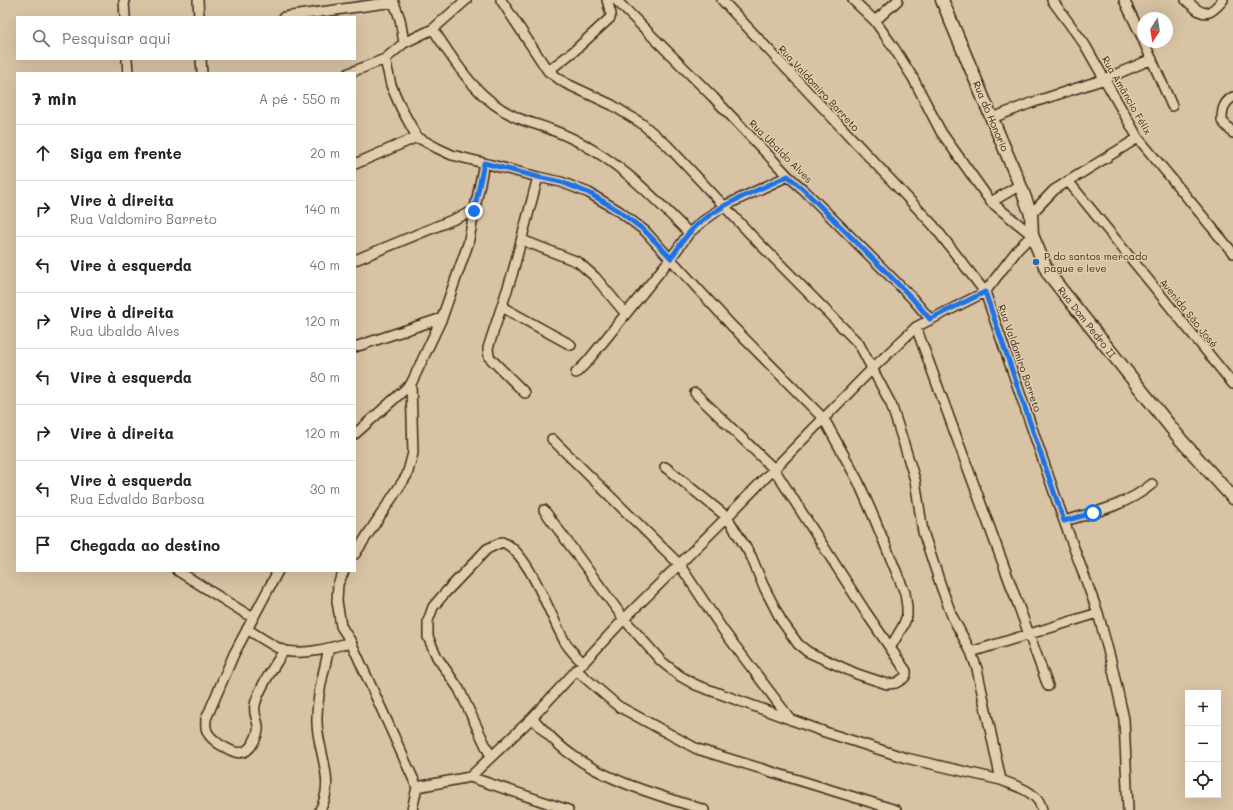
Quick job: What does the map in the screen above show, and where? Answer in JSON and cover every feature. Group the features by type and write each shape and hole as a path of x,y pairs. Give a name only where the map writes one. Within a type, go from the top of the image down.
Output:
{"street":[{"path":"124,0 125,16"},
{"path":"198,0 199,16"},
{"path":"352,72 385,59 404,43 433,29 466,0"},
{"path":"501,0 548,71 565,83 612,106 641,123 667,146 859,344 891,404 904,441 915,480 923,532 952,616 971,652 978,669 1001,780"},
{"path":"548,71 574,51 610,18 611,14 607,0"},
{"name":"Rua Ubaldo Alves","path":"616,0 713,97 788,176 805,191 912,298 930,319"},
{"name":"Rua Valdomiro Barreto","path":"722,0 933,225 985,292 1064,521 1098,613 1124,719 1128,810"},
{"name":"Rua Dom Pedro II","path":"853,0 874,21 894,48 913,78 941,132 991,202 1032,234 1048,273 1180,440 1233,498"},
{"path":"874,21 898,0"},
{"name":"Rua do Honorio","path":"942,0 1020,184 1031,214 1032,234"},
{"name":"Rua Amâncio Félix","path":"1052,0 1085,45 1138,138 1233,253"},
{"path":"1124,0 1137,27"},
{"path":"1186,0 1198,11 1203,13 1213,11 1223,0"},
{"path":"291,16 393,1 400,19 404,43"},
{"path":"433,29 460,70 476,89 494,104 517,118 564,134 619,166 640,184 689,233"},
{"path":"1147,48 1172,106"},
{"path":"385,59 391,85 401,108 418,137 452,155 561,182 575,187 589,193 619,211 645,231 731,325 824,418 858,481 876,520 905,593 907,607 906,616 903,626 890,648"},
{"path":"992,118 1031,103 1105,79 1152,59"},
{"path":"127,60 128,72"},
{"path":"201,60 202,72"},
{"path":"1233,97 1227,101 1222,109 1222,121 1233,133"},
{"path":"356,164 418,137"},
{"path":"1031,214 1054,190 1138,138"},
{"path":"356,433 411,384 442,318 468,244 484,163"},
{"path":"576,373 587,362 626,314 689,233 724,206 788,176"},
{"path":"525,393 489,356 488,348 522,240 538,177"},
{"name":"Avenida São José","path":"1068,181 1233,384"},
{"path":"991,202 1020,184"},
{"path":"356,260 474,211"},
{"path":"470,777 532,718 624,619 727,517 872,368 916,327 985,292 1018,249 1032,234"},
{"path":"522,240 578,262 595,277 626,314"},
{"path":"502,306 571,345"},
{"path":"356,347 442,318"},
{"path":"916,327 1048,686"},
{"path":"356,552 407,475 413,453 411,384"},
{"path":"664,466 727,517 750,556 781,620 798,644 808,652 879,682 892,684 904,678 906,671 774,469 695,393"},
{"path":"552,440 679,564 723,630 791,720"},
{"path":"1064,521 1119,505 1141,493 1152,484"},
{"path":"544,510 624,619 660,662 680,676 696,685 825,732 906,758 1001,780 1027,791 1037,798 1042,810"},
{"path":"491,757 459,689 437,657 428,637 428,621 433,607 487,549 502,542 513,548 526,564 566,643 583,663"},
{"path":"180,572 252,618"},
{"path":"277,572 234,654 206,719 206,730 211,738 230,751 241,753 247,751 253,743 259,727 255,706 259,694 284,650"},
{"path":"344,572 338,584 337,601 341,626 350,642 417,787 412,810"},
{"path":"971,652 1098,613"},
{"path":"247,629 284,650 304,652 329,648 350,642"},
{"path":"320,810 327,784 327,773 320,747 317,723 329,648"},
{"path":"576,670 618,706 697,748 896,810"},
{"path":"532,718 572,756 598,772 704,810"},
{"path":"417,787 470,777 568,810"}],"place":[{"name":"P do santos mercado pague e leve","path":"1036,262"}],"route":[{"path":"474,211 484,163 561,182 589,193 619,211 645,231 671,258 689,233 712,214 724,206 788,176 805,191 879,267 912,298 930,319 985,292 1064,521 1093,513"}]}
